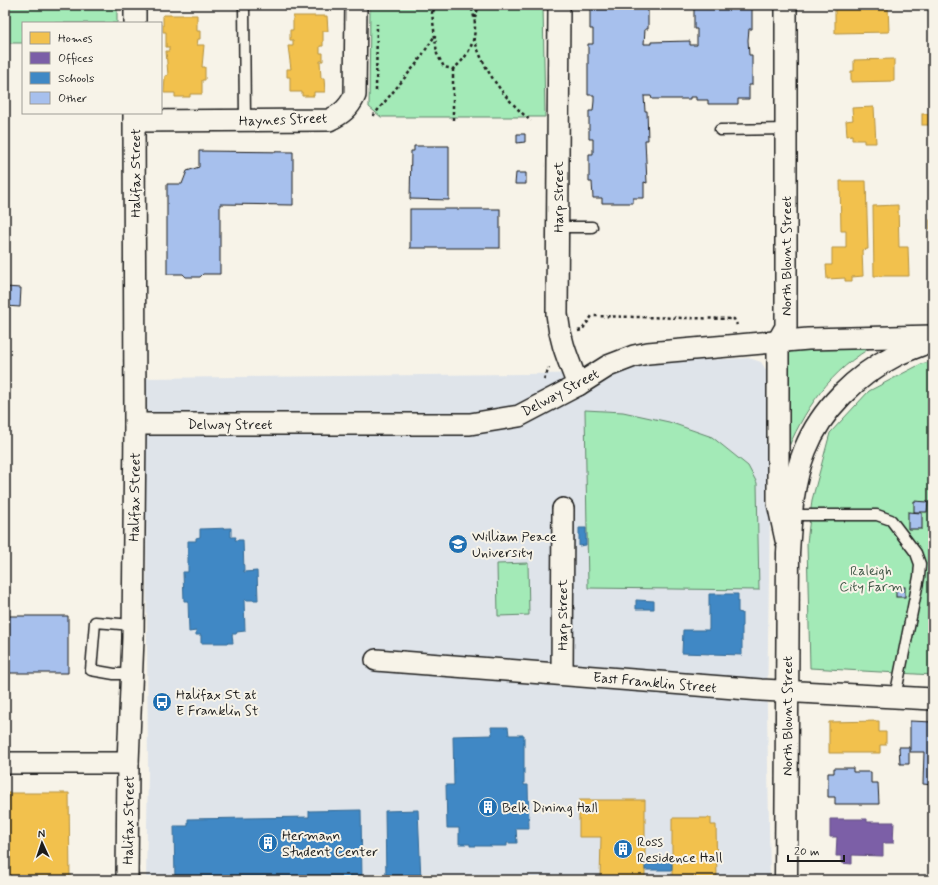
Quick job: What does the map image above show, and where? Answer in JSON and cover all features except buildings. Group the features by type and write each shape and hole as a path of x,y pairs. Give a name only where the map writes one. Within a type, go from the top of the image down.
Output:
{"main road":[{"name":"North Blount Street","path":"786,880 788,553 785,515 805,451 819,423 841,396 865,375 896,355 933,340"}],"street":[{"path":"135,5 135,22"},
{"name":"Haynes Street","path":"134,117 245,120 329,120 341,115 350,106 355,96 356,5"},
{"name":"Harp Street","path":"559,5 559,335 578,385"},
{"name":"North Blount Street","path":"785,515 778,503 778,341 786,327 786,5"},
{"name":"Halifax Street","path":"127,880 128,763 133,625 135,424 134,117"},
{"name":"Delway Street","path":"135,424 470,424 519,416 578,385 608,366 634,356 662,351 778,341 933,336"},
{"name":"Harp Street","path":"562,674 563,509"},
{"name":"East Franklin Street","path":"376,660 787,692 933,698"},
{"path":"5,763 128,763"}],"lane":[{"path":"244,5 245,120"},
{"path":"720,130 787,129"},
{"path":"558,227 592,227"},
{"path":"785,515 877,515 891,520 916,553 920,564 919,577 895,696"},
{"path":"132,674 114,674 91,670 95,622 133,625"}],"path":[{"path":"431,5 436,54 444,67 453,69 464,61 471,48 474,38 476,27 470,5"},
{"path":"433,13 436,5"},
{"path":"474,19 479,5"},
{"path":"373,116 417,63 434,36"},
{"path":"474,38 479,56 489,75 519,111 531,121"},
{"path":"453,69 454,121"},
{"path":"576,332 582,330 592,316 734,319 741,327"},
{"path":"543,381 549,368"}],"shaded area":[{"name":"William Peace University","path":"749,358 761,362 772,379 767,708 770,880 146,880 148,771 145,378 614,373 649,362"}],"green space":[{"path":"5,5 117,5 117,22 22,22 22,43 5,43"},
{"path":"370,5 543,5 545,117 381,117 369,107"},
{"path":"877,344 860,354 845,366 820,392 800,423 784,458 783,359 789,350"},
{"name":"Raleigh City Farm","path":"933,361 933,675 810,668 807,543 812,500 830,433 869,391 921,364"},
{"path":"585,410 623,412 669,422 712,437 748,466 757,483 759,590 588,588"},
{"path":"528,563 529,615 498,616 497,564"}],"place":[{"name":"William Peace University","path":"458,544"},
{"name":"Halifax St at E Franklin St","path":"162,702"},
{"name":"Belk Dining Hall","path":"488,807"},
{"name":"Hermann Student Center","path":"268,843"},
{"name":"Ross Residence Hall","path":"623,849"}]}
